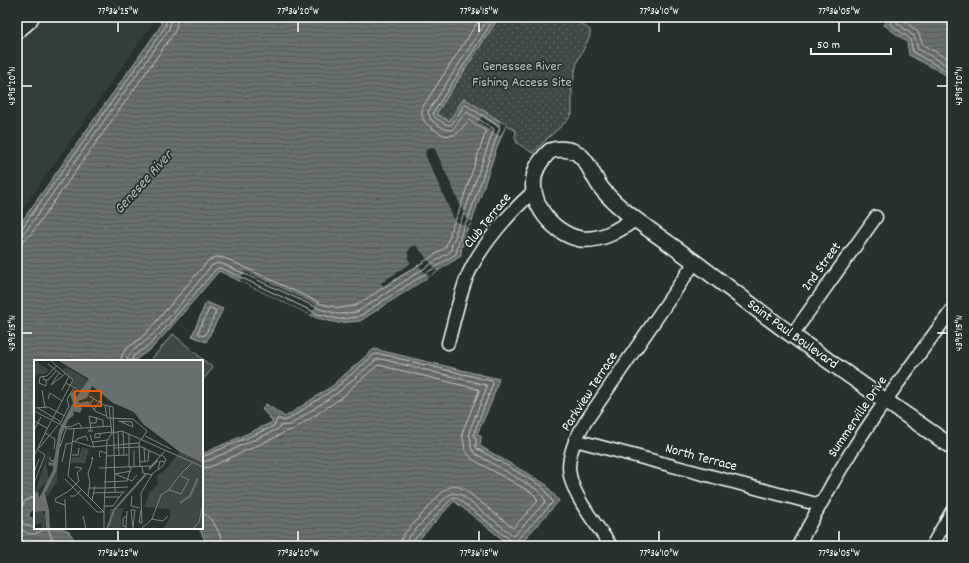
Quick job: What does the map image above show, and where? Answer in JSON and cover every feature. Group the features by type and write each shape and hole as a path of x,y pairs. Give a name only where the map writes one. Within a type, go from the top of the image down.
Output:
{"street":[{"path":"18,32 30,22 33,17"},
{"name":"Saint Paul Boulevard","path":"634,219 619,230 607,235 593,238 582,238 569,235 558,230 549,222 538,204 535,190 535,176 538,166 549,152 559,149 571,150 578,153 602,189 634,219 695,262 792,335 952,447"},
{"name":"Club Terrace","path":"448,343 466,279 477,256 517,206 535,190"},
{"name":"2nd Street","path":"792,335 876,217"},
{"name":"Parkview Terrace","path":"612,546 577,495 570,478 570,456 575,440 586,422 695,262"},
{"name":"Summerville Drive","path":"798,546 820,505 885,400 952,310"},
{"name":"North Terrace","path":"575,440 820,505"},
{"path":"932,546 952,511"}],"shaded area":[{"path":"17,17 157,17 17,217"}],"green space":[{"name":"Genessee River Fishing Access Site","path":"499,17 571,17 590,30 590,35 577,62 572,86 572,114 567,121 533,153 517,143 515,137 516,131 464,99 449,121 436,114"},
{"path":"173,334 213,368 203,380 203,360 151,360"}],"water":[{"name":"Genesee River","path":"164,17 499,17 436,114 449,121 464,98 506,125 472,221 465,234 461,256 360,321 338,323 317,318 219,271 152,348 135,360 34,360 34,505 28,516 34,519 34,529 63,529 69,532 75,541 82,546 17,546 17,228 162,24 160,22"},
{"path":"889,17 952,17 952,78 909,55 907,42 884,25"},
{"path":"206,302 223,309 206,342 192,336"},
{"path":"374,349 499,379 491,403 477,434 481,436 480,446 547,485 559,501 518,546 511,546 454,501 413,546 208,546 200,529 203,529 203,454 273,422 262,409 266,404 285,417 336,382"}],"pier":[{"path":"482,117 499,127 501,124 499,121 506,125 500,136 478,122"},
{"path":"431,148 435,149 467,220 472,221 468,227 455,221 425,154 426,150"},
{"path":"413,245 414,247 416,245 437,271 429,277 418,265 383,286 381,283 411,263 407,257 409,256 407,253"},
{"path":"244,271 316,305 311,315 240,281"}]}
